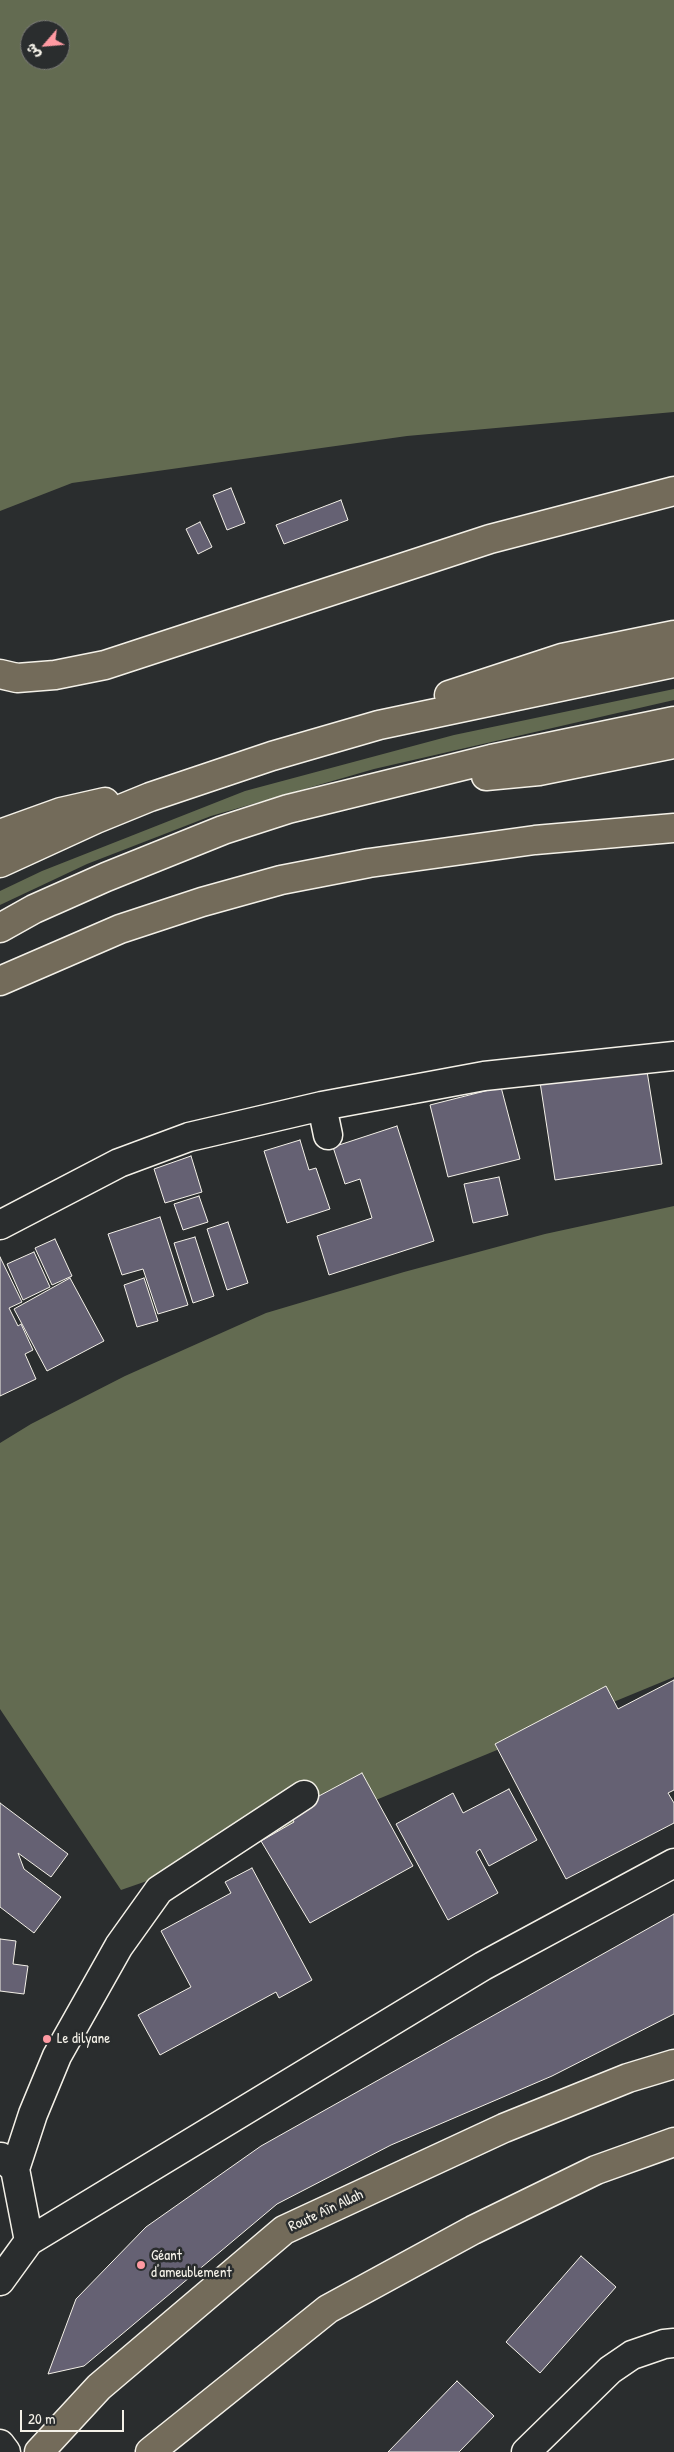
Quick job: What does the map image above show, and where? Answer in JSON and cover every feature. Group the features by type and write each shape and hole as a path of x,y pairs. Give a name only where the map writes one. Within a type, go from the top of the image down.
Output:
{"main road":[{"path":"0,674 17,678 55,675 105,665 490,539 674,491"},
{"path":"379,725 489,681 562,658 674,635"},
{"path":"0,863 96,819 199,780 272,756 379,725 674,663"},
{"path":"0,928 65,895 223,830 296,807 491,759 674,721"},
{"path":"397,782 539,771 674,744"},
{"path":"0,834 61,812 199,780"},
{"path":"0,980 120,929 202,902 281,880 369,863 526,842 674,828"},
{"name":"Route Aîn Allah","path":"39,2452 99,2387 284,2230 504,2128 628,2078 674,2064"},
{"path":"150,2452 328,2309 473,2230 587,2175 674,2142"}],"street":[{"path":"0,1225 119,1163 189,1137 322,1106 484,1076 674,1056"},
{"path":"322,1106 328,1135"},
{"path":"29,2241 8,2162 33,2114 57,2056 119,1946 159,1890 304,1795"},
{"path":"0,2281 29,2241 483,1966 674,1863"},
{"path":"526,2452 610,2370 632,2355 664,2344 674,2343"},
{"path":"0,2444 6,2452"}],"green space":[{"path":"0,0 674,0 674,412 407,436 72,483 0,511"},
{"path":"674,689 674,700 374,769 211,816 87,864 0,905 0,891 42,871 245,791 454,735"},
{"path":"674,1206 674,1677 354,1809 121,1890 0,1709 0,1443 31,1424 125,1376 266,1313 404,1272 545,1234"}],"building":[{"path":"231,488 245,523 227,530 213,495"},
{"path":"341,500 348,520 284,544 276,525"},
{"path":"200,522 212,547 198,554 186,529"},
{"path":"646,1065 662,1164 555,1180 540,1082"},
{"path":"501,1087 520,1159 448,1177 430,1105"},
{"path":"397,1126 434,1241 329,1275 317,1236 372,1218 360,1179 345,1184 333,1147"},
{"path":"300,1140 309,1170 316,1168 330,1209 287,1223 264,1151"},
{"path":"191,1156 202,1192 165,1203 154,1169"},
{"path":"499,1177 508,1215 473,1223 464,1184"},
{"path":"199,1196 208,1222 183,1230 174,1204"},
{"path":"160,1217 188,1305 158,1314 143,1269 122,1275 108,1234"},
{"path":"228,1222 248,1283 227,1290 207,1229"},
{"path":"195,1237 214,1296 193,1303 174,1243"},
{"path":"55,1239 72,1276 52,1285 35,1248"},
{"path":"34,1252 50,1287 23,1300 7,1264"},
{"path":"0,1257 22,1302 9,1308 18,1326 21,1324 33,1350 25,1354 36,1379 0,1396"},
{"path":"70,1278 104,1341 47,1371 14,1309"},
{"path":"144,1278 158,1321 137,1327 124,1285"},
{"path":"674,1680 674,1790 668,1793 674,1803 674,1823 566,1879 495,1744 606,1686 618,1709"},
{"path":"362,1773 413,1866 310,1923 261,1841 294,1822 289,1812"},
{"path":"509,1789 537,1840 489,1866 480,1849 476,1852 498,1893 448,1920 396,1824 453,1793 463,1813"},
{"path":"0,1803 68,1854 51,1877 18,1853 24,1869 61,1897 34,1933 0,1907"},
{"path":"252,1868 312,1980 279,1998 276,1992 160,2055 138,2015 191,1987 161,1931 231,1893 225,1882"},
{"path":"674,1914 674,2014 552,2076 391,2145 277,2204 84,2366 48,2374 76,2299 146,2227 261,2146"},
{"path":"0,1939 16,1941 13,1964 28,1966 24,1994 0,1991"},
{"path":"581,2256 616,2287 540,2373 506,2342"},
{"path":"457,2381 494,2416 459,2452 388,2452"}],"place":[{"name":"Le dilyane","path":"47,2039"},
{"name":"Géant d'ameublement","path":"141,2265"}]}
